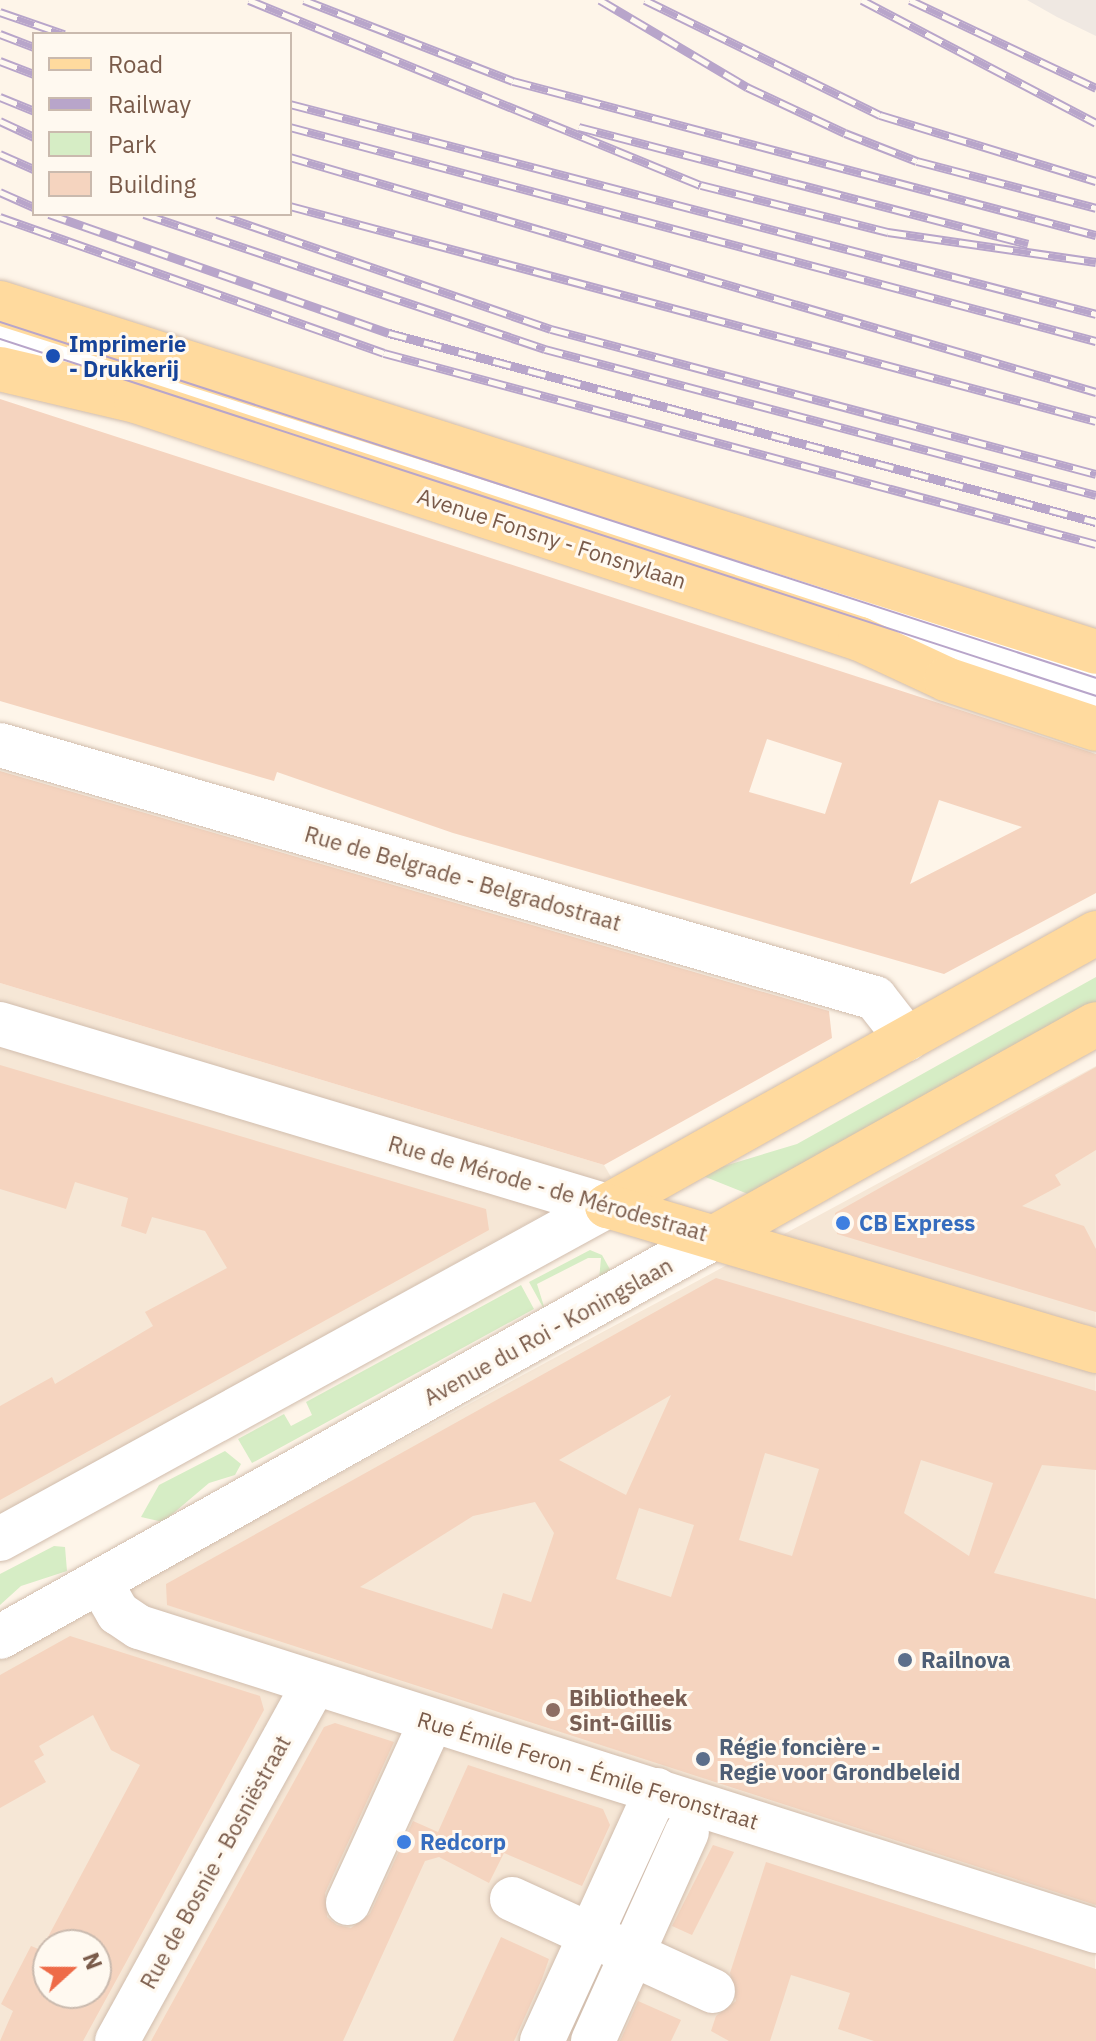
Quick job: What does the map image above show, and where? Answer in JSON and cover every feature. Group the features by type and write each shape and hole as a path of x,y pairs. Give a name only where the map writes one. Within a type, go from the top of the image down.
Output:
{"main road":[{"path":"0,303 1096,652"},
{"name":"Avenue Fonsny - Fonsnylaan","path":"0,369 136,401 860,639 946,679 1096,729"},
{"path":"607,1206 1096,933"},
{"name":"Avenue du Roi - Koningslaan","path":"715,1237 1096,1024"},
{"name":"Rue de Mérode - de Mérodestraat","path":"607,1206 1096,1351"}],"street":[{"name":"Avenue Fonsny - Fonsnylaan","path":"0,331 1096,687"},
{"name":"Rue de Belgrade - Belgradostraat","path":"0,745 875,998 907,1039"},
{"name":"Rue de Mérode - de Mérodestraat","path":"0,1024 607,1206"},
{"path":"0,1539 607,1206"},
{"name":"Avenue du Roi - Koningslaan","path":"0,1637 715,1237"},
{"name":"Rue Émile Feron - Émile Feronstraat","path":"100,1582 118,1613 139,1627 1096,1931"},
{"name":"Rue de Bosnie - Bosniëstraat","path":"117,2041 314,1684"},
{"path":"348,1903 431,1722"},
{"path":"542,2041 657,1790"},
{"path":"593,2041 687,1832"},
{"path":"512,1899 713,1991"}],"shaded area":[{"path":"1027,0 1096,0 1096,36 1057,17"},
{"path":"0,983 604,1165 611,1177 0,1515"},
{"path":"1096,1066 1095,2041 0,2041 0,1657"}],"green space":[{"path":"1096,977 1096,1006 753,1196 698,1174 797,1144"},
{"path":"590,1250 602,1255 612,1273 599,1280 601,1258 588,1258 537,1284 546,1313 529,1282"},
{"path":"521,1285 534,1309 252,1463 238,1439 284,1414 291,1426 312,1415 306,1402"},
{"path":"225,1451 241,1464 235,1475 209,1483 163,1522 141,1517 159,1485"},
{"path":"54,1546 65,1547 67,1571 21,1586 0,1605 0,1574"}],"building":[{"path":"0,399 1096,754 1096,893 944,974 453,833 277,772 274,781 0,701","holes":["767,739 842,763 825,814 749,792","939,800 1022,827 910,884"]},
{"path":"0,771 829,1011 832,1038 604,1165 0,983"},
{"path":"0,1065 486,1209 489,1230 0,1500 0,1406 52,1377 55,1384 153,1326 145,1312 227,1268 205,1231 152,1217 146,1234 121,1226 128,1198 75,1182 66,1209 0,1189"},
{"path":"1096,1067 1096,1150 1055,1175 1061,1185 1022,1206 1084,1226 1096,1249 1096,1312 837,1234 835,1213"},
{"path":"716,1278 1096,1391 1096,1470 1042,1465 994,1573 1096,1599 1096,1905 167,1605 166,1584","holes":["671,1395 626,1495 559,1460","765,1453 819,1469 792,1556 739,1540","921,1460 993,1483 969,1556 904,1513","535,1502 554,1533 531,1602 503,1593 492,1629 360,1587 473,1516","639,1508 694,1525 671,1597 616,1579"]},
{"path":"70,1636 260,1696 264,1710 112,1988 112,1929 52,1929 140,1765 111,1750 93,1715 39,1746 44,1755 34,1761 46,1782 0,1808 0,1675"},
{"path":"335,1723 394,1742 325,1893 327,1917 337,1925 351,1928 370,1914 413,1821 438,1832 468,1765 603,1809 610,1825 582,1886 504,1853 489,1883 439,1857 425,1861 343,2041 151,2041 324,1727"},
{"path":"713,1845 734,1852 692,1935 672,1926"},
{"path":"766,1862 1096,1969 1096,2041 874,2041 838,2029 850,1993 791,1975 770,2041 729,2041 711,2031 716,2016 736,2001 730,1973"},
{"path":"501,1937 549,1959 514,2041 453,2041"},
{"path":"31,1946 32,2009 100,2009 83,2041 0,2041 13,2011 1,2004"},
{"path":"638,2001 681,2020 671,2041 620,2041"}],"tram line":[{"path":"0,322 1096,678"},
{"path":"0,339 1096,696"}],"railway":[{"path":"249,0 701,185 888,232 1096,262"},
{"path":"304,0 513,81 1096,235"},
{"path":"600,0 747,87 845,133 917,161 1096,208"},
{"path":"645,0 880,115 1096,181"},
{"path":"862,0 1096,123"},
{"path":"910,0 1096,88"},
{"path":"0,12 58,32"},
{"path":"0,34 32,46"},
{"path":"0,61 32,73"},
{"path":"0,97 32,110"},
{"path":"292,105 1096,314"},
{"path":"0,121 32,136"},
{"path":"579,127 1028,244"},
{"path":"292,128 1096,341"},
{"path":"0,154 32,168"},
{"path":"292,158 1096,392"},
{"path":"0,192 32,206"},
{"path":"292,207 1096,421"},
{"path":"55,216 389,333 1096,522"},
{"path":"150,216 545,349 1096,495"},
{"path":"223,216 551,329 1096,474"},
{"path":"0,217 384,353 1096,544"}],"place":[{"name":"Imprimerie - Drukkerij","path":"53,356"},
{"name":"CB Express","path":"843,1223"},
{"name":"Railnova","path":"905,1660"},
{"name":"Bibliotheek Sint-Gillis","path":"553,1710"},
{"name":"Régie foncière - Regie voor Grondbeleid","path":"703,1759"},
{"name":"Redcorp","path":"404,1842"}]}
